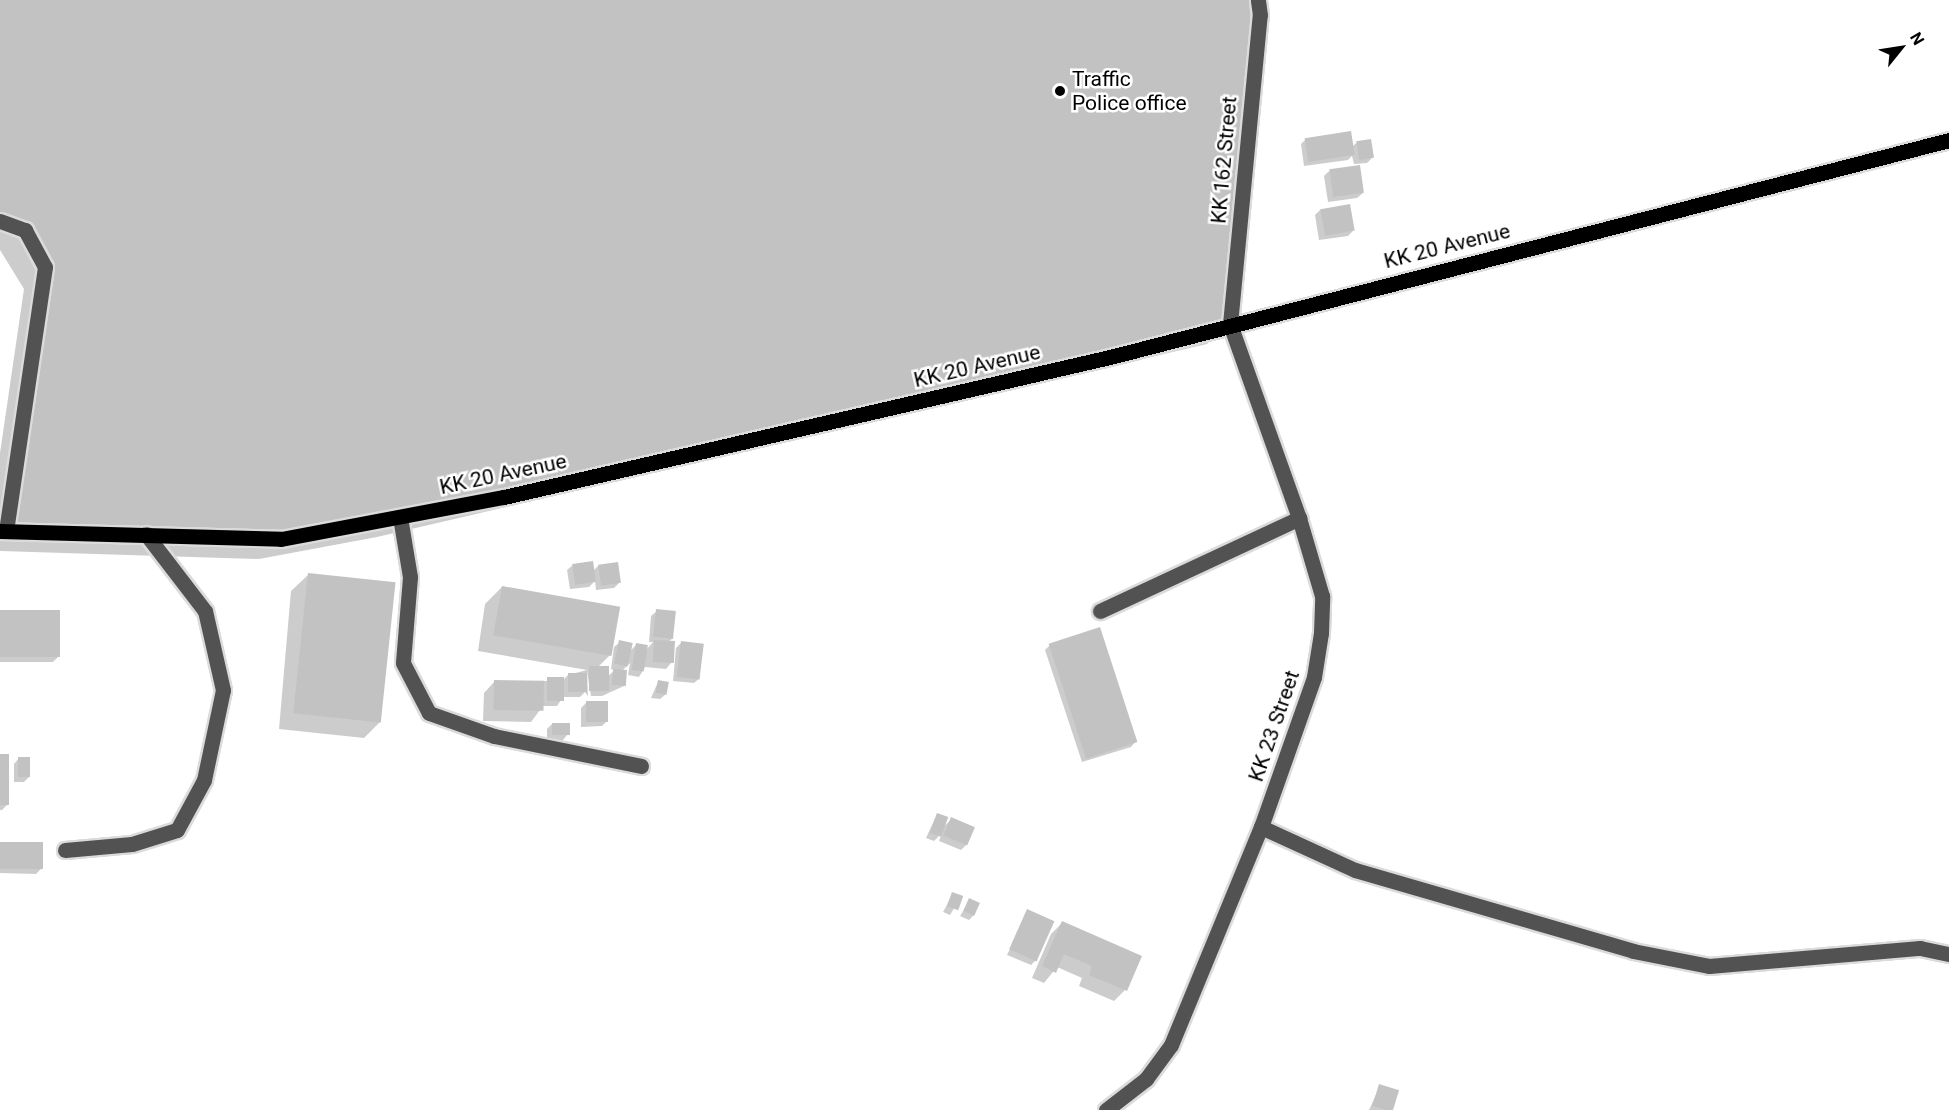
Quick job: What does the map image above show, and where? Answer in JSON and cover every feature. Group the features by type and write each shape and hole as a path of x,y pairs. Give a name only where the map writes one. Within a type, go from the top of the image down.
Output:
{"main road":[{"name":"KK 20 Avenue","path":"3,530 281,539 504,497 1110,357 1230,324 1949,140"}],"street":[{"name":"KK 162 Street","path":"1230,324 1260,15 1258,0"},
{"path":"0,221 25,230 45,267 3,530"},
{"name":"KK 23 Street","path":"1106,1110 1146,1079 1171,1045 1261,827 1314,677 1321,633 1322,596 1299,518 1230,324"},
{"path":"400,516 410,577 403,663 429,712 494,736 641,766"},
{"path":"1100,611 1299,518"},
{"path":"65,850 132,844 177,830 204,780 224,690 205,610 146,534"},
{"path":"1261,827 1355,870 1634,951 1709,966 1920,948 1949,954"}],"building":[{"path":"0,0 1254,0 1230,324 400,517 281,539 6,530 45,267 25,230 0,221"},
{"path":"1351,131 1355,155 1308,162 1305,138"},
{"path":"1371,139 1374,158 1359,160 1356,141"},
{"path":"1360,165 1364,193 1333,197 1329,169"},
{"path":"1350,204 1355,231 1325,236 1320,209"},
{"path":"593,561 596,582 575,585 572,564"},
{"path":"618,562 621,583 601,586 598,565"},
{"path":"308,573 396,582 381,722 293,713"},
{"path":"502,586 620,607 611,656 493,635"},
{"path":"656,609 676,611 673,639 653,637"},
{"path":"0,610 60,610 60,657 0,657"},
{"path":"1100,627 1137,742 1086,759 1049,644"},
{"path":"619,640 633,643 628,666 614,663"},
{"path":"654,640 675,641 674,663 653,662"},
{"path":"681,641 704,644 699,680 677,677"},
{"path":"636,643 648,645 644,672 632,670"},
{"path":"589,666 609,666 609,691 589,691"},
{"path":"613,669 627,670 626,686 612,685"},
{"path":"568,673 587,673 587,692 568,692"},
{"path":"547,677 564,677 564,701 547,701"},
{"path":"494,680 544,681 543,711 493,710"},
{"path":"658,680 669,682 667,695 656,693"},
{"path":"586,701 608,701 608,722 586,722"},
{"path":"552,723 570,723 570,735 552,735"},
{"path":"0,754 9,754 9,805 0,805"},
{"path":"18,757 30,757 30,777 18,777"},
{"path":"937,813 948,817 941,837 930,833"},
{"path":"951,817 975,827 967,846 943,835"},
{"path":"0,842 43,842 43,869 0,869"},
{"path":"952,892 963,896 958,910 947,906"},
{"path":"969,898 980,903 974,916 963,911"},
{"path":"1027,909 1054,921 1037,961 1009,949"},
{"path":"1062,921 1142,956 1127,991 1089,975 1092,966 1064,954 1056,973 1042,966"},
{"path":"1379,1084 1399,1090 1393,1110 1372,1106"}],"place":[{"name":"Traffic Police office","path":"1060,91"}]}
